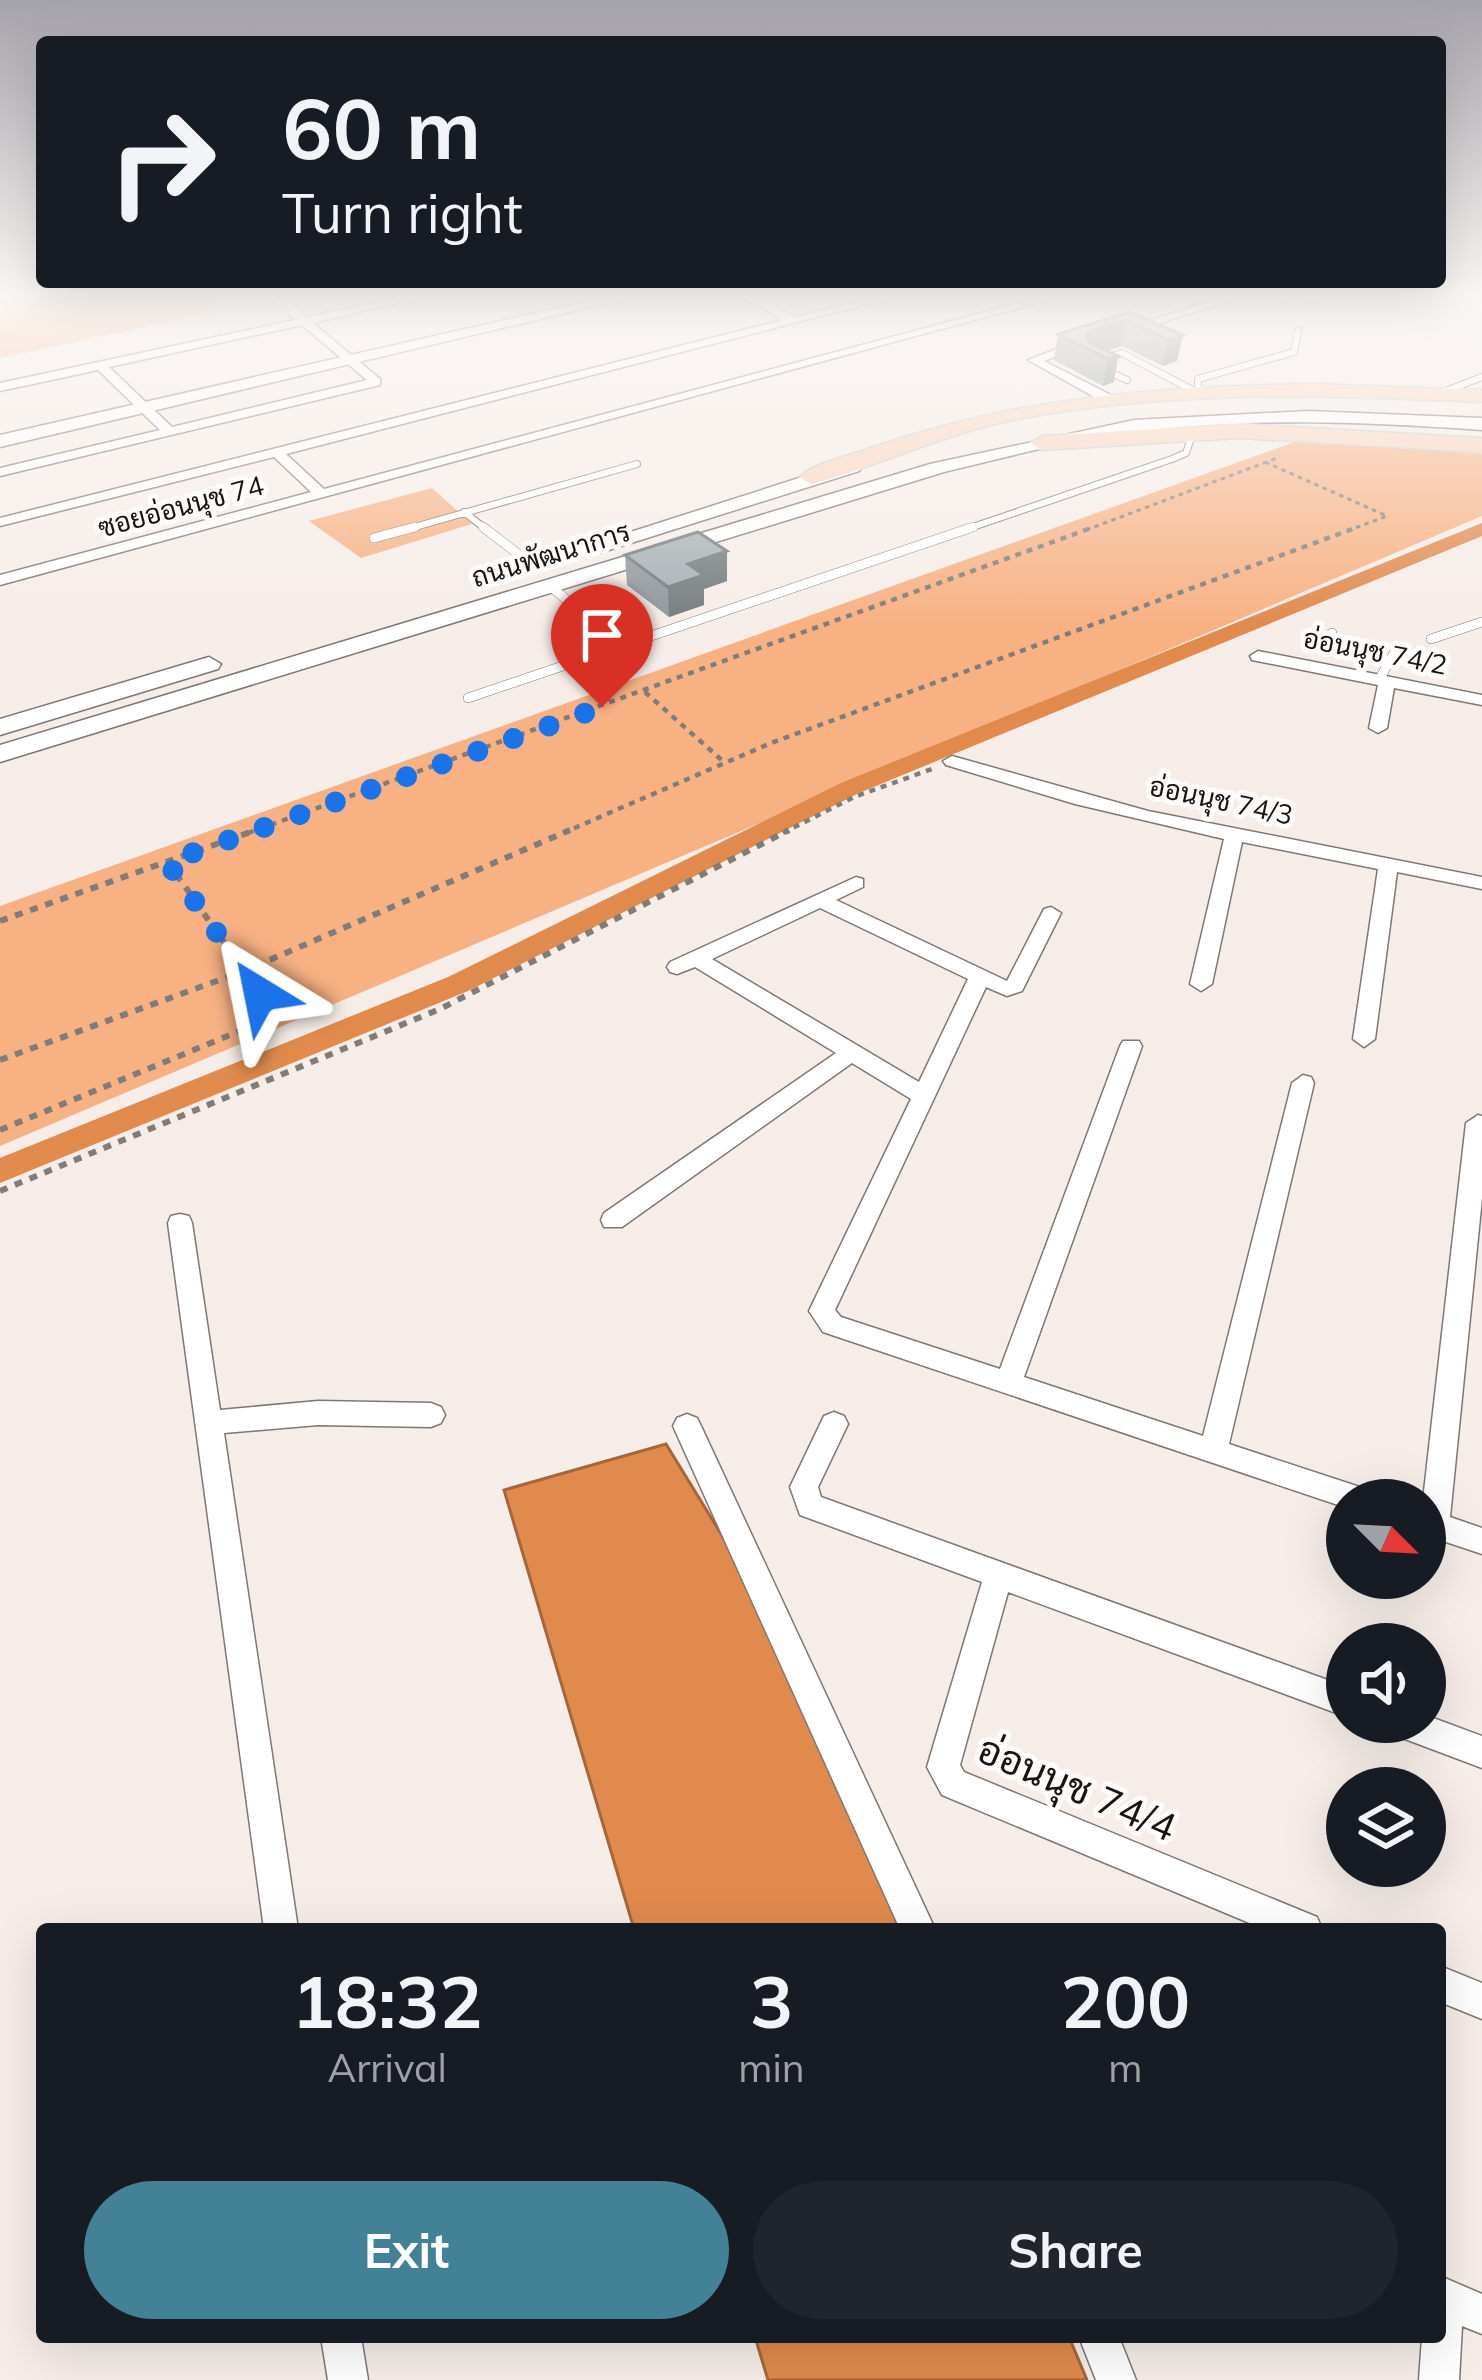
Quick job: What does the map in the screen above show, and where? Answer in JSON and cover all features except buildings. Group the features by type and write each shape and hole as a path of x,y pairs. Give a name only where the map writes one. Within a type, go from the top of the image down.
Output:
{"main road":[{"path":"811,477 983,421 1085,404"},
{"name":"ถนนพัฒนาการ","path":"0,754 542,577 811,477 1013,428 1106,412 1288,404"},
{"name":"ถนนพัฒนาการ","path":"1338,404 1482,410"},
{"name":"ถนนพัฒนาการ","path":"305,636 1042,443 1133,427 1226,418 1311,416 1482,424"},
{"path":"1042,443 1193,432 1299,433 1482,445"},
{"path":"0,727 240,655"}],"street":[{"path":"138,404 169,431"},
{"path":"0,441 159,404"},
{"path":"0,472 283,404"},
{"path":"0,522 472,404"},
{"name":"ซอยอ่อนนุช 74","path":"0,580 656,404"},
{"path":"279,454 322,495"},
{"name":"อ่อนนุช 74/2","path":"1258,656 1482,700"},
{"path":"1378,728 1383,681"},
{"name":"อ่อนนุช 74/3","path":"952,761 1019,784 1482,884"},
{"path":"1201,984 1235,832"},
{"path":"1364,1039 1388,864"},
{"path":"856,883 688,963 924,1096"},
{"path":"822,902 1007,989 1015,986 1051,913"},
{"path":"979,979 822,1311 832,1325 1326,1487"},
{"path":"1009,1382 1131,1046"},
{"path":"613,1220 852,1052"},
{"path":"1214,1448 1303,1083"},
{"path":"1435,1479 1478,1123"},
{"path":"180,1222 279,1923"},
{"path":"209,1423 270,1415 431,1415"},
{"path":"834,1424 804,1487 810,1506 1326,1694"},
{"path":"687,1426 915,1923"},
{"path":"1446,1529 1482,1541"},
{"name":"อ่อนนุช 74/4","path":"999,1573 952,1726 944,1767 952,1784 1290,1923"},
{"path":"1446,1739 1482,1752"},
{"path":"1446,1986 1482,2001"},
{"path":"1446,2299 1482,2314"},
{"path":"342,2343 348,2380"},
{"path":"1102,2343 1117,2380"},
{"path":"1439,2380 1440,2343"}],"lane":[{"path":"468,698 1172,459 1186,453 1193,432"},
{"path":"374,538 637,464"},
{"path":"464,512 620,644"},
{"path":"1431,639 1482,622"},
{"path":"1332,633 1323,642 1326,648 1390,661"},
{"path":"1383,681 1397,648"}],"path":[{"path":"0,921 645,692 1284,455"},
{"path":"0,1060 244,971 725,763 1387,516 1265,463"},
{"path":"645,692 725,763"},
{"path":"0,1191 440,1009 854,797 952,761"},
{"path":"0,1130 276,1016 167,862"}],"shaded area":[{"path":"1300,440 1482,454 1482,516 0,1146 0,906"},
{"path":"432,488 472,524 361,558 309,521"},
{"path":"666,1444 769,1612 898,1923 632,1923 504,1490"},
{"path":"757,2343 1072,2343 1087,2380 768,2380"}],"waterway":[{"path":"0,1171 458,984 850,788 1482,529"}],"route":[{"path":"260,994 167,862 602,707"}]}
